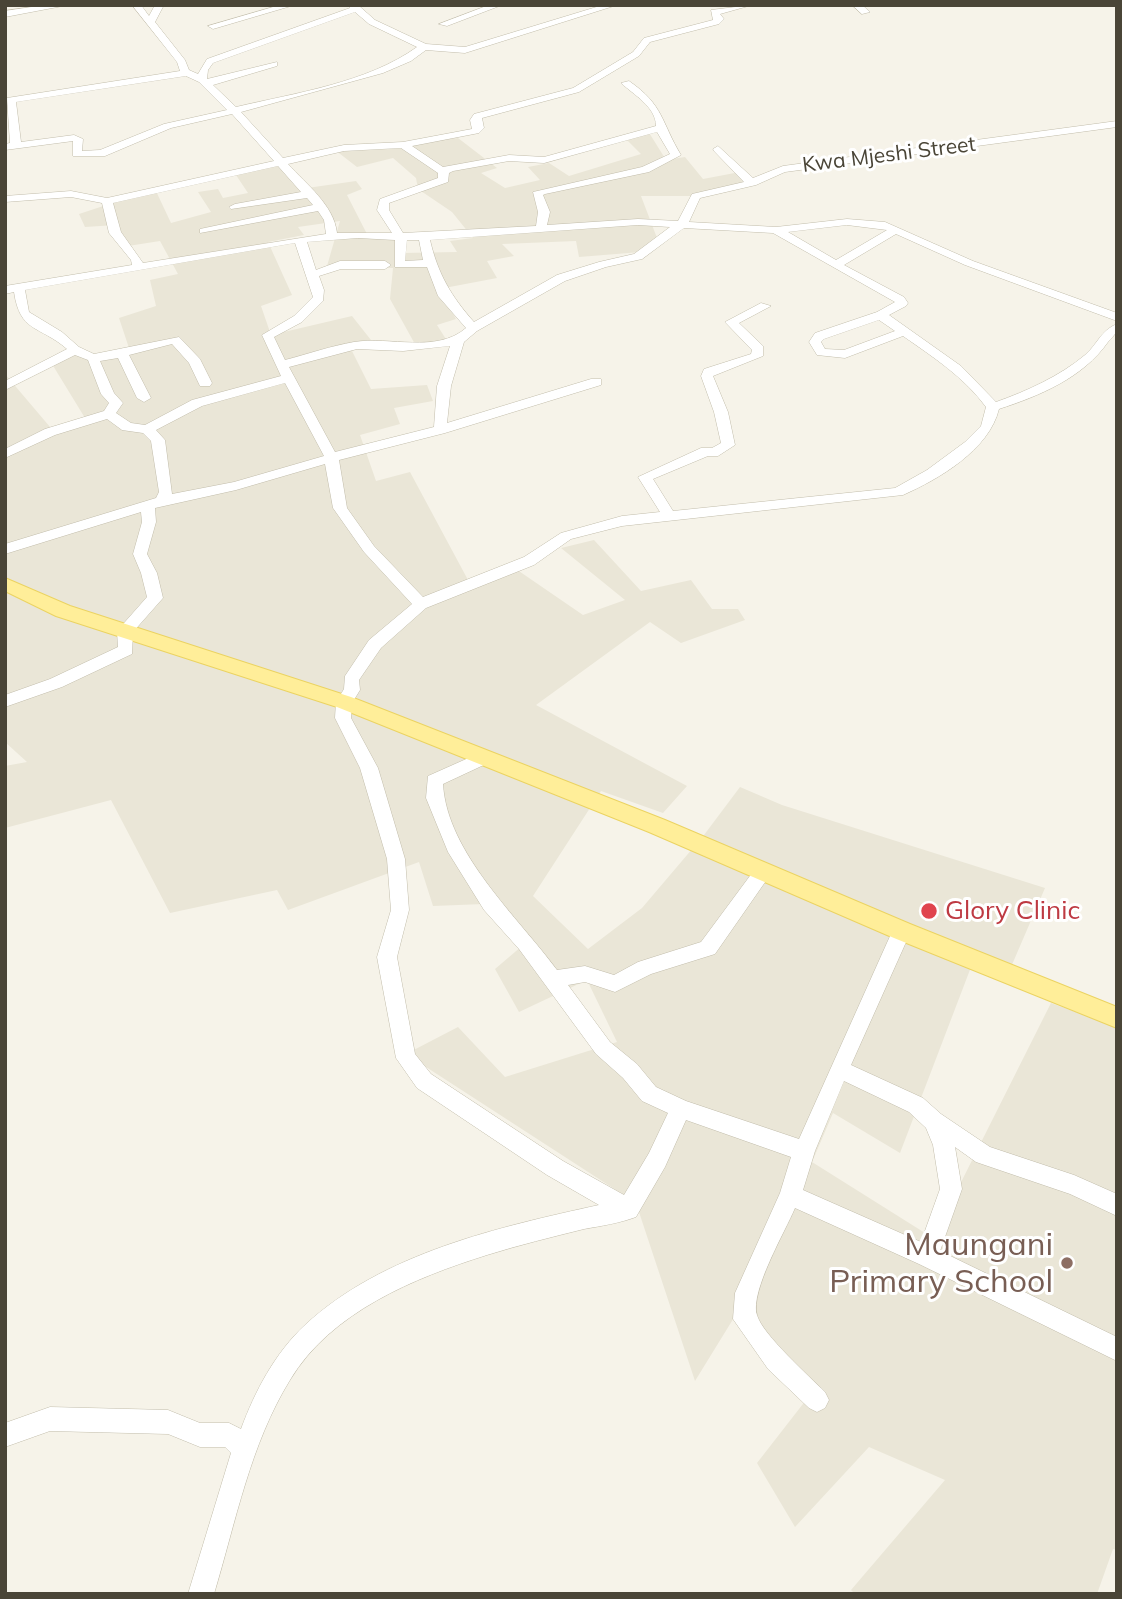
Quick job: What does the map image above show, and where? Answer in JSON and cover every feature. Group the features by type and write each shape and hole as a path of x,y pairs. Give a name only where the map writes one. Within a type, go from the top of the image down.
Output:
{"main road":[{"path":"5,584 130,639 344,702 764,870 902,931 1117,1018"}],"street":[{"path":"5,13 64,5"},
{"path":"136,5 182,62 185,72 204,82 321,207 330,220 332,237"},
{"path":"150,23 160,5"},
{"path":"212,26 288,5"},
{"path":"444,23 498,5"},
{"path":"204,82 203,70 211,61 354,7 372,22 424,47 451,50 478,48 613,5"},
{"path":"714,12 748,5"},
{"path":"856,5 866,12"},
{"path":"5,199 71,194 107,201 344,148 403,145 475,131 478,128 475,120 478,116 576,90 636,54 648,40 719,19 714,12 699,6"},
{"path":"185,72 113,88 97,86 12,100 11,147 74,138 78,139 77,154 108,152 156,129 367,76 410,60 424,47"},
{"path":"204,82 274,64"},
{"path":"541,228 544,212 537,194 542,191 645,170 676,155 661,128 661,120 644,96 626,83"},
{"name":"Kwa Mjeshi Street","path":"458,341 473,328 561,278 603,264 638,257 682,223 696,196 752,183 783,169 800,166 1117,124"},
{"path":"403,145 443,172 509,158 544,160 661,128"},
{"path":"718,149 752,183"},
{"path":"431,263 399,265 401,238 383,210 382,203 444,180 443,172"},
{"path":"235,207 308,194"},
{"path":"107,201 115,233 137,259 138,267"},
{"path":"204,231 321,207"},
{"path":"205,383 195,362 175,340 93,358 75,350 58,335 28,319 12,289 301,239 424,237 638,222 776,230 847,222 885,225 896,232 1051,295 1117,317"},
{"path":"776,230 902,303 881,315 819,336 816,342 821,352 845,354 905,331"},
{"path":"836,265 885,234 896,232"},
{"path":"424,237 444,296 473,328"},
{"path":"301,239 303,256 315,274 319,298 298,319 268,335 284,372 331,457 340,508 369,550 421,604"},
{"path":"315,274 340,265 386,265"},
{"path":"670,516 645,477 688,461 706,451 713,453 729,446 721,412 707,376 709,372 757,356 759,349 731,323 765,306"},
{"path":"881,315 941,356 984,394 993,407"},
{"path":"993,407 1025,397 1094,355 1104,336 1117,328"},
{"path":"109,414 127,427 147,429 197,404 357,345 403,347 458,341 444,386 440,430"},
{"path":"5,386 75,350"},
{"path":"122,353 144,398"},
{"path":"5,454 50,432 109,414 116,403 108,394 93,358"},
{"path":"5,549 155,503 236,486 331,457 440,430 596,382"},
{"path":"628,1209 555,1168 424,1081 406,1058 387,957 400,910 396,859 369,768 344,718 344,702 352,691 351,680 375,644 421,604 529,561 566,536 622,521 898,492 914,486 987,428 993,407"},
{"path":"5,701 56,683 130,639 155,597 149,573 140,555 155,503 166,492 158,440 147,429"},
{"path":"482,758 460,772 434,781 435,798 464,866 500,916 526,943 603,1048 630,1070 649,1094 681,1109 804,1150"},
{"path":"550,979 585,974 615,984 645,968 696,954 715,940 764,870"},
{"path":"817,1400 776,1362 745,1319 746,1293 790,1195 804,1150 902,931"},
{"path":"839,1069 916,1105 934,1121 984,1155 1074,1185 1117,1205"},
{"path":"201,1594 246,1449 284,1368 323,1322 403,1275 500,1237 628,1209 657,1160 681,1109"},
{"path":"927,1256 951,1189 944,1145 934,1121"},
{"path":"790,1195 927,1256 1003,1292 1069,1329 1117,1349"},
{"path":"5,1435 50,1419 168,1422 200,1435 229,1435 246,1449"}],"shaded area":[{"path":"648,131 666,160 685,157 703,179 740,172 755,184 698,196 641,196 657,238 641,252 579,257 576,241 502,244 514,256 487,261 497,278 439,289 456,319 437,325 449,344 416,346 390,299 393,268 327,266 340,221 298,227 304,235 268,242 292,295 261,306 271,335 352,316 371,340 351,349 371,389 427,385 433,401 394,408 400,424 360,435 376,481 410,472 468,580 513,567 583,615 625,600 561,548 594,540 641,591 691,580 712,609 738,609 745,620 681,643 650,622 536,705 687,786 663,813 601,791 533,896 588,949 642,908 704,835 740,787 782,805 1045,888 1011,967 976,954 900,1153 833,1113 812,1162 933,1238 1051,1003 1117,1027 1117,1550 1113,1549 1097,1594 855,1594 851,1590 945,1480 869,1447 795,1527 757,1463 806,1400 735,1316 695,1381 636,1203 406,1054 458,1027 505,1077 617,1042 587,980 519,1012 495,969 522,946 484,904 433,906 419,862 288,910 277,890 170,913 111,800 5,828 5,766 27,762 5,742 5,374 56,434 85,418 52,364 73,352 96,357 129,348 119,318 156,306 150,280 178,274 160,241 128,246 116,225 85,227 79,214 155,189 171,223 211,212 198,192 218,189 223,198 248,193 234,172 280,160 307,188 356,181 362,189 347,195 368,236 399,238 402,253 457,252 450,241 473,238 452,212 418,189 416,178 393,158 357,167 335,150 458,138 497,168 481,173 505,188 540,180 528,167 549,163 569,176 641,154 627,140"}],"place":[{"name":"Glory Clinic","path":"929,911"},
{"name":"Maungani Primary School","path":"1067,1263"}]}
